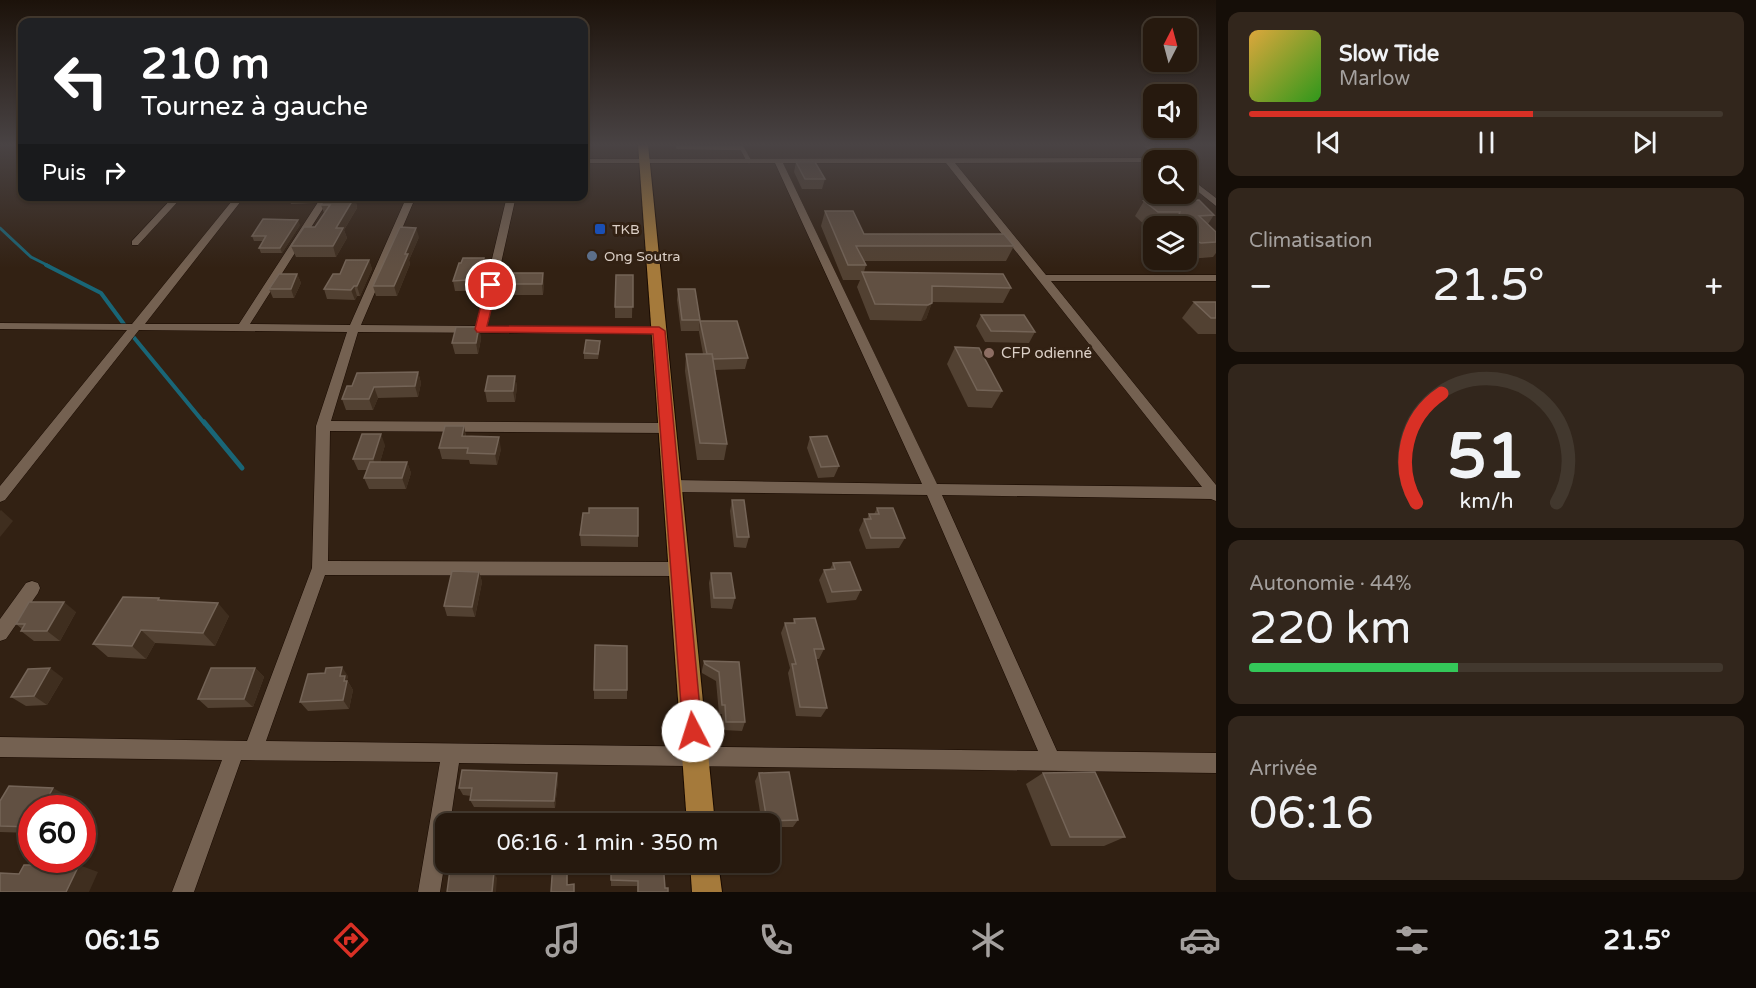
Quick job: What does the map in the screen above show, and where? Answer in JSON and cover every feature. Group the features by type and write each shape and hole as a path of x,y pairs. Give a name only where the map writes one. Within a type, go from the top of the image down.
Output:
{"main road":[{"path":"647,186 700,813"},
{"path":"705,873 706,892"}],"street":[{"path":"790,186 932,489 1051,759"},
{"path":"969,186 1215,494"},
{"path":"1197,187 1216,203"},
{"path":"135,243 174,201"},
{"path":"0,496 237,201"},
{"path":"242,328 324,201"},
{"path":"183,892 320,568 323,426 354,328 410,201"},
{"path":"481,329 511,201"},
{"path":"1042,278 1216,278"},
{"path":"0,326 659,331"},
{"path":"323,426 667,428"},
{"path":"672,486 1215,494"},
{"path":"320,568 679,568"},
{"path":"0,633 32,588"},
{"path":"0,747 1216,762"},
{"path":"429,892 451,752"}],"building":[{"path":"1197,200 1214,215 1199,216 1216,232 1216,242 1197,241 1197,216 1178,216 1180,212 1158,212 1148,204 1197,204"},
{"path":"323,201 352,201 336,228 343,228 333,246 291,246 304,227 315,227 330,205 321,205"},
{"path":"825,211 853,211 864,234 1004,234 1014,246 856,246 866,265 848,265"},
{"path":"263,219 298,220 280,248 259,248 266,236 252,236"},
{"path":"400,227 416,228 394,286 373,286"},
{"path":"463,258 484,258 478,285 466,285 467,280 453,281"},
{"path":"346,260 369,260 357,286 351,290 324,289 333,274 340,274"},
{"path":"862,272 1003,274 1011,288 932,286 932,303 928,305 875,304"},
{"path":"507,273 543,273 542,284 504,284"},
{"path":"279,274 297,274 291,289 269,289"},
{"path":"616,275 633,275 633,307 615,307"},
{"path":"678,289 695,289 700,320 682,320"},
{"path":"1194,302 1216,302 1216,318 1211,318"},
{"path":"981,315 1024,315 1035,332 991,331"},
{"path":"700,321 737,321 748,358 713,359 712,354 707,354"},
{"path":"456,327 479,327 476,343 452,343"},
{"path":"586,340 600,341 598,354 584,353"},
{"path":"955,347 979,348 1002,391 977,390"},
{"path":"686,354 712,354 727,444 700,443"},
{"path":"418,372 415,386 374,387 369,399 342,399 347,386 352,386 357,373"},
{"path":"488,376 515,376 513,391 485,391"},
{"path":"445,426 464,426 462,436 499,437 495,454 467,453 468,448 439,448"},
{"path":"362,434 381,434 373,459 353,459"},
{"path":"827,436 839,466 821,467 810,437"},
{"path":"370,462 407,462 402,478 364,478"},
{"path":"732,500 744,500 749,537 737,537"},
{"path":"589,508 638,508 638,536 580,535 583,513 589,513"},
{"path":"877,508 893,508 905,538 871,538 864,519 871,519 869,514 879,514"},
{"path":"850,562 861,590 832,592 824,570 835,569 833,563"},
{"path":"452,571 479,572 472,607 444,606"},
{"path":"711,573 731,573 735,598 714,598"},
{"path":"123,597 218,603 203,633 141,630 132,646 93,644"},
{"path":"29,602 64,602 47,631 21,631 25,624 16,624"},
{"path":"815,618 824,649 814,649 827,708 800,707 792,664 796,664 785,623 795,623 794,619"},
{"path":"595,645 627,646 627,690 594,690"},
{"path":"704,661 739,662 745,722 726,722 719,672 705,664"},
{"path":"342,667 340,676 345,676 344,681 347,681 343,700 300,702 308,674 325,673 326,668"},
{"path":"50,668 34,696 11,697 28,669"},
{"path":"211,668 255,668 244,699 198,699"},
{"path":"462,770 557,773 554,801 470,800 472,788 459,788"},
{"path":"789,772 798,820 780,821 780,813 766,813 759,773"},
{"path":"1095,772 1125,837 1070,837 1043,773"},
{"path":"9,786 53,788 49,795 18,795 18,827 0,826 0,801"},
{"path":"0,873 75,873 66,892 0,892"},
{"path":"450,873 494,873 492,892 447,892"},
{"path":"552,873 567,873 567,885 574,884 574,892 551,892"},
{"path":"611,873 664,873 665,888 668,888 668,892 638,892 638,881 611,880"}],"waterway":[{"path":"0,228 31,257 49,266"},
{"path":"46,265 101,293 126,327"},
{"path":"131,334 205,424"},
{"path":"204,422 242,468"}],"place":[{"name":"TKB","path":"600,229"},
{"name":"Ong Soutra","path":"592,256"},
{"name":"CFP odienné","path":"989,353"}],"route":[{"path":"491,285 481,329 659,331 693,731"}]}
